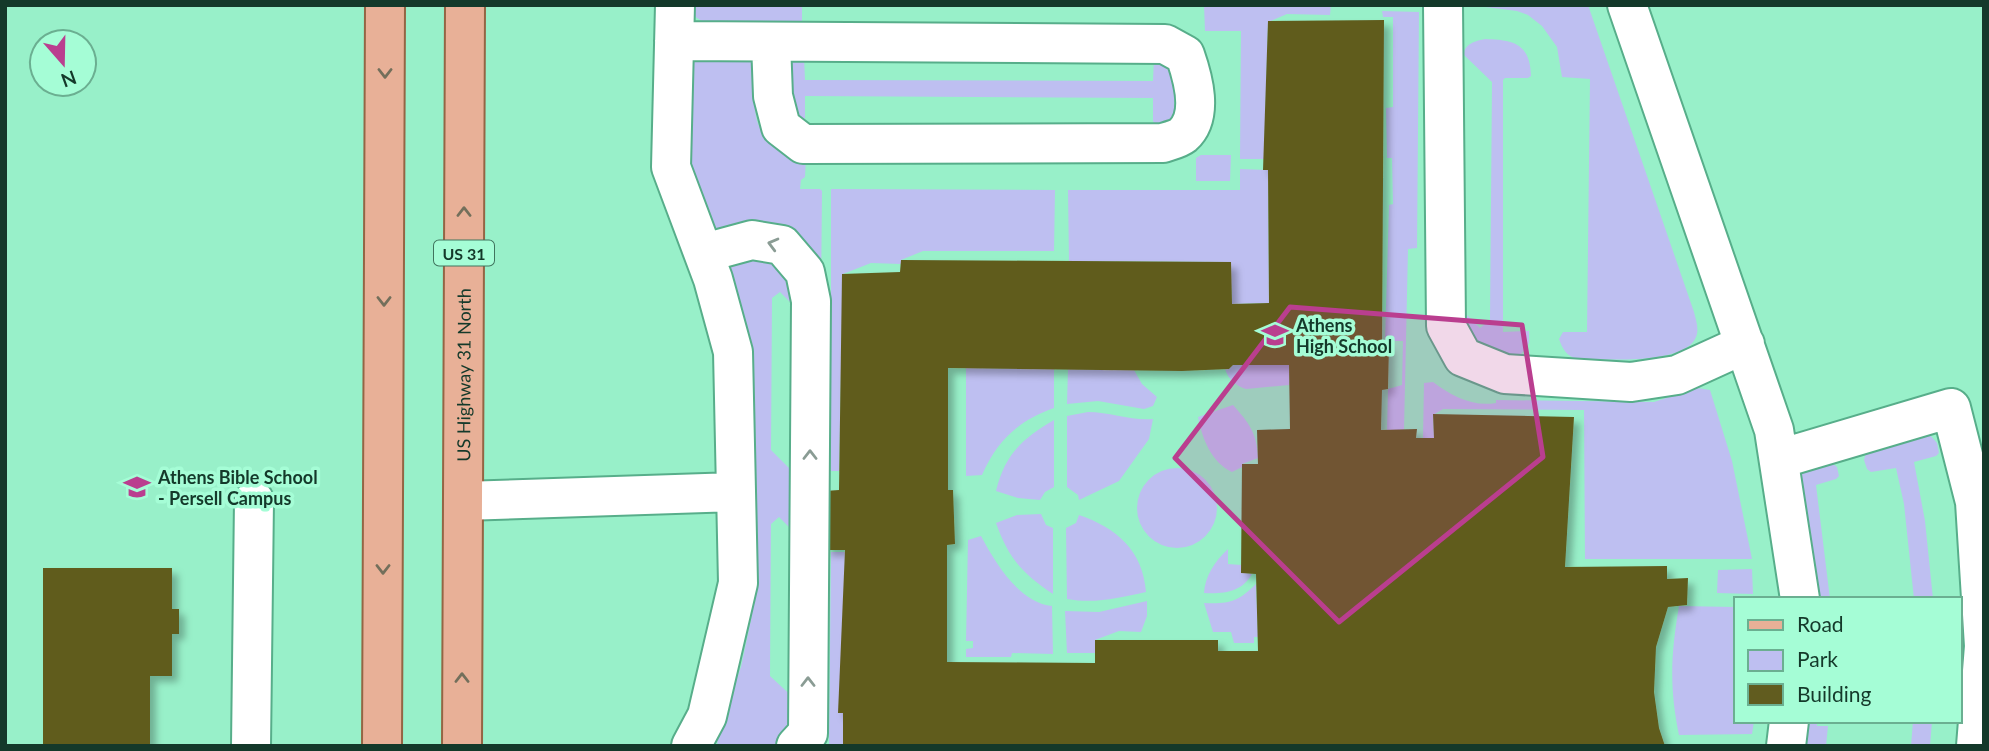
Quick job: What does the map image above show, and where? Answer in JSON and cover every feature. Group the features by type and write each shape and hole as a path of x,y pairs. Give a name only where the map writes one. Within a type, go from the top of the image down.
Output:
{"main road":[{"path":"383,746 385,5"},
{"name":"US Highway 31 North","path":"462,746 465,5"}],"lane":[{"path":"1443,5 1446,326 1464,357 1505,373 1631,382 1677,375 1745,344"},
{"path":"1627,5 1774,430 1800,597"},
{"path":"691,746 707,716 738,583 733,352 713,278 670,167 675,23 771,42 1165,44 1185,55 1193,79 1194,120 1182,136 1163,143 803,144 781,127 773,96 771,42"},
{"path":"704,253 752,240 782,245 805,272 811,301 808,733 796,746"},
{"path":"1779,459 1951,408 1975,502 1984,646 1976,746"},
{"path":"463,501 736,492"},
{"path":"251,746 254,500"},
{"path":"1786,746 1789,723"}],"highlighted area":[{"path":"1290,307 1522,325 1543,457 1339,622 1175,458"}],"green space":[{"path":"690,5 802,5 802,21 705,23 694,16"},
{"path":"1204,5 1331,5 1330,15 1287,14 1268,22 1264,159 1240,159 1241,31 1205,31"},
{"path":"1469,5 1588,5 1694,312 1697,332 1695,339 1687,347 1659,357 1623,360 1578,359 1563,349 1559,339 1563,332 1587,332 1590,79 1562,77 1557,47 1542,26 1528,15 1517,11"},
{"path":"1382,11 1419,12 1417,248 1408,249 1404,430 1387,430 1388,389 1402,385 1403,341 1385,341 1389,205 1393,204 1392,158 1387,158 1386,108 1393,107 1393,17 1383,17"},
{"path":"1485,39 1512,42 1523,50 1530,65 1531,76 1528,78 1503,80 1503,332 1529,331 1529,343 1519,357 1482,355 1459,315 1466,314 1480,328 1490,320 1492,82 1464,55 1468,46"},
{"path":"747,56 755,74 755,107 759,127 770,138 806,156 805,177 801,180 800,189 822,191 821,295 813,266 714,235 687,183 691,60"},
{"path":"1154,57 1175,69 1174,114 1166,122 1158,124 1153,121 1153,98 805,96 805,118 795,121 785,61 804,58 805,80 1153,81"},
{"path":"1201,155 1231,155 1230,181 1196,181 1196,158"},
{"path":"1240,169 1268,170 1269,303 1232,304 1230,262 1069,261 1068,190 1240,190"},
{"path":"831,189 1055,190 1054,251 923,251 901,260 901,264 871,263 843,274 839,471 831,471"},
{"path":"728,256 783,263 794,306 780,292 772,298 771,450 799,478 792,530 779,517 771,524 770,676 797,701 796,713 782,746 718,746 716,735 741,667 752,615 752,432 720,281"},
{"path":"1233,365 1289,365 1289,385 1246,389 1228,376 1225,369"},
{"path":"966,368 1054,369 1054,408 1030,419 1010,433 982,475 966,476"},
{"path":"1068,369 1134,370 1142,384 1157,397 1153,406 1144,409 1098,401 1067,404"},
{"path":"1433,382 1463,399 1487,404 1496,403 1496,400 1654,402 1697,388 1710,390 1732,461 1752,559 1585,559 1584,410 1443,409 1433,415 1434,438 1423,438 1424,383"},
{"path":"1233,405 1251,429 1258,458 1242,464 1242,467 1232,472 1213,456 1198,417"},
{"path":"1088,412 1153,419 1149,439 1119,481 1079,500 1078,495 1067,487 1067,416"},
{"path":"1054,420 1054,487 1045,492 1040,500 1018,498 996,491 1004,467 1016,449"},
{"path":"1928,433 1937,443 1939,453 1936,456 1914,462 1925,521 1933,597 1914,597 1904,504 1896,468 1871,472 1864,460 1866,452"},
{"path":"1832,463 1837,467 1839,476 1836,479 1816,485 1830,597 1806,597 1795,472"},
{"path":"1177,468 1192,471 1205,480 1214,493 1217,508 1214,523 1205,536 1192,545 1177,548 1162,545 1149,536 1140,523 1137,508 1140,493 1149,480 1162,471"},
{"path":"1041,514 1046,525 1053,528 1053,594 1018,564 996,523 1017,515"},
{"path":"1079,515 1105,527 1126,543 1140,564 1146,592 1097,601 1067,599 1066,528 1076,523"},
{"path":"981,536 1009,580 1029,597 1052,606 1053,654 1012,653 1011,657 966,657 966,649 973,648 973,641 966,641 968,540"},
{"path":"1228,549 1228,564 1241,565 1241,572 1252,574 1243,585 1232,591 1204,593 1212,569"},
{"path":"831,552 845,552 843,746 829,746"},
{"path":"1752,569 1753,594 1717,593 1718,570"},
{"path":"1256,584 1258,637 1254,637 1254,643 1234,643 1231,632 1213,632 1204,603 1233,601"},
{"path":"1147,601 1147,616 1141,632 1119,631 1095,640 1095,653 1067,653 1065,611 1099,612"},
{"path":"1679,606 1734,607 1734,723 1754,723 1752,734 1679,735 1672,670"},
{"path":"1805,723 1828,726 1826,746 1803,746"},
{"path":"1913,723 1932,723 1930,746 1911,746"}],"building":[{"path":"1384,20 1382,345 1389,345 1388,389 1382,390 1381,430 1417,429 1416,438 1434,438 1433,414 1574,417 1565,567 1667,566 1667,579 1688,578 1687,605 1668,607 1656,647 1654,692 1659,728 1665,746 843,746 843,713 838,713 845,550 825,550 825,491 839,490 842,274 900,272 901,260 1231,262 1232,304 1269,303 1268,170 1263,170 1268,21","holes":["1233,365 1289,365 1290,429 1257,430 1258,464 1242,464 1241,573 1256,574 1258,651 1218,651 1218,640 1095,640 1095,663 947,662 947,545 955,544 953,490 948,490 948,368 1182,371 1229,369"]},
{"path":"43,568 172,568 172,609 179,609 179,634 172,634 172,676 150,676 150,746 43,746"}],"place":[{"name":"Athens High School","path":"1275,335"},
{"name":"Athens Bible School - Persell Campus","path":"137,487"}]}
